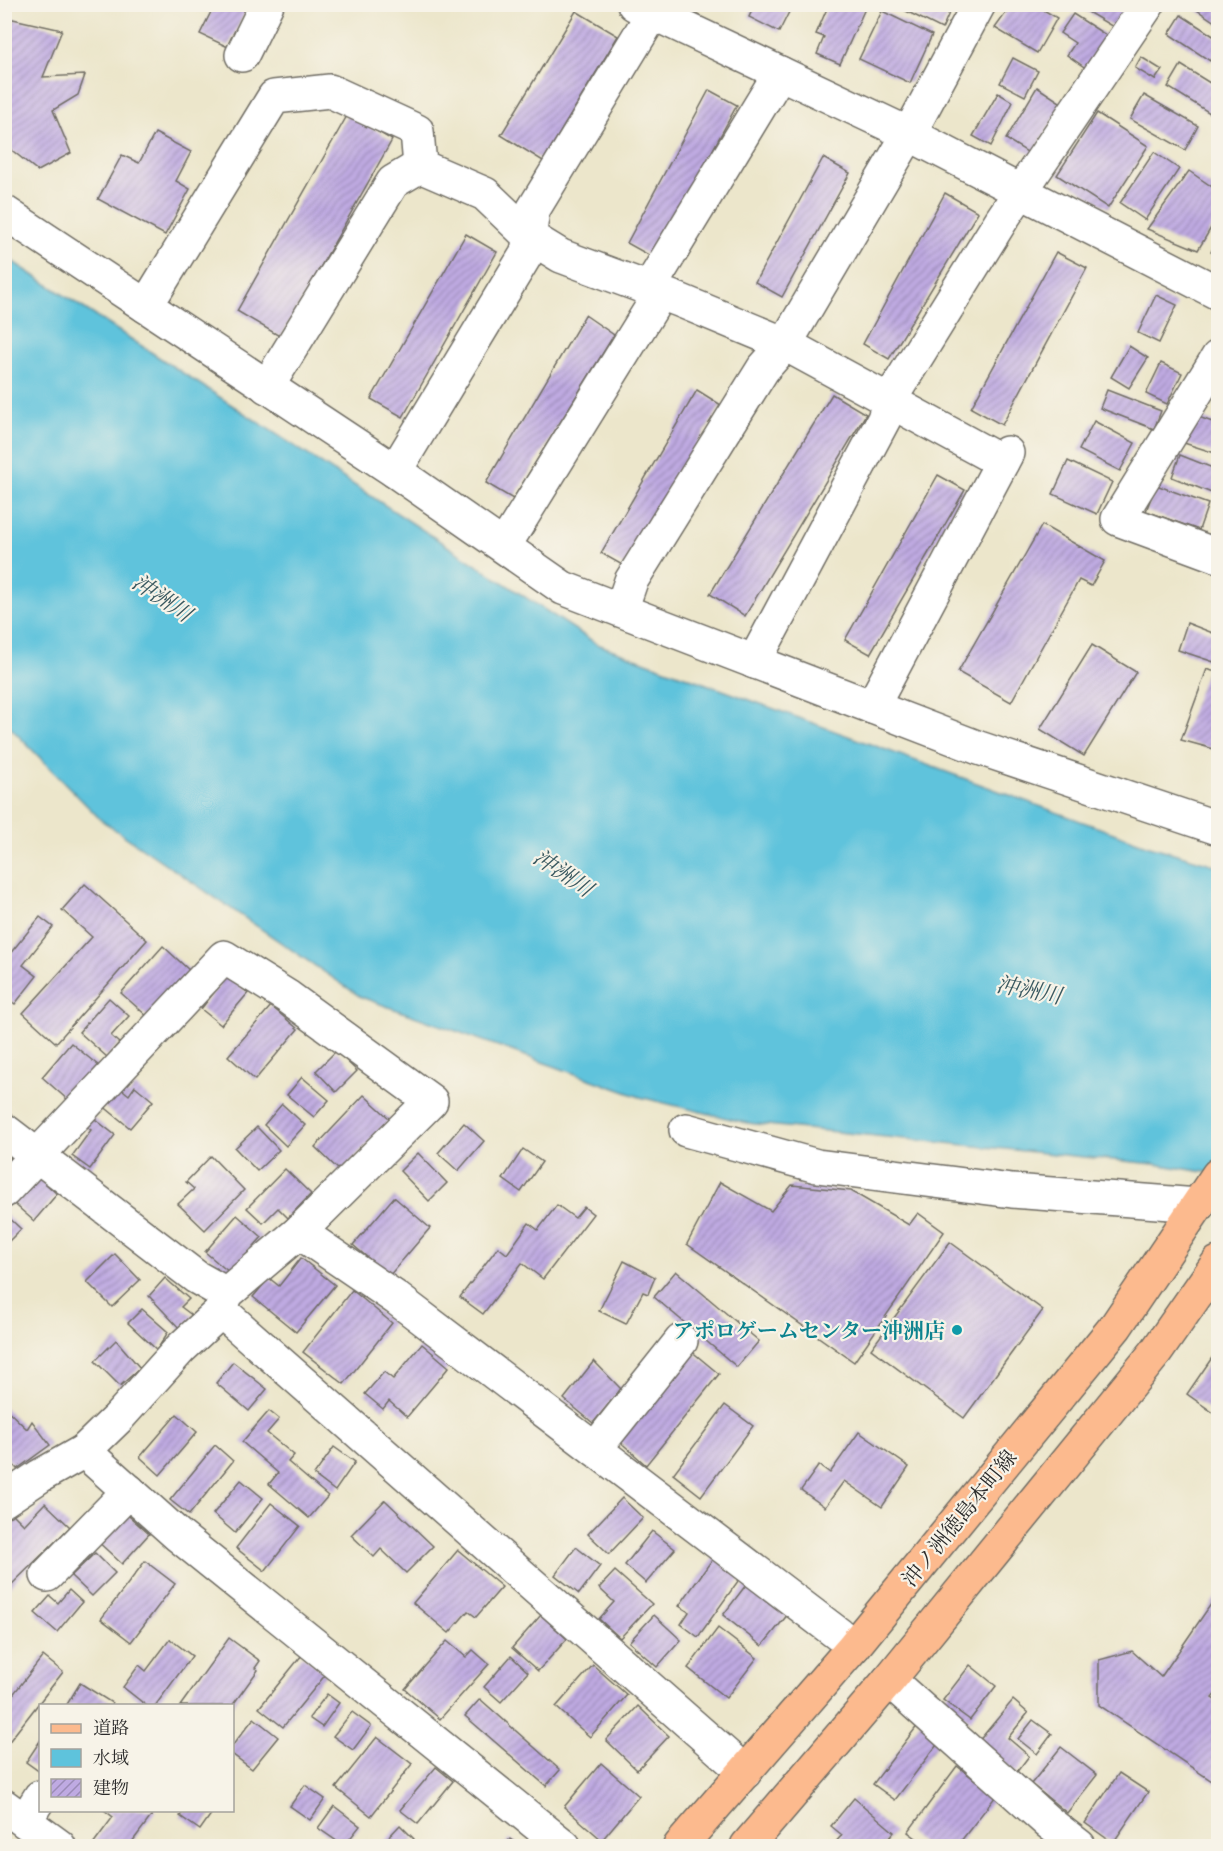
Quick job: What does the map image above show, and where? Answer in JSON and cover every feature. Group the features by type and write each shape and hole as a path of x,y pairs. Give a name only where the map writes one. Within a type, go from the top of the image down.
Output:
{"main road":[{"name":"沖ノ洲徳島本町線","path":"680,1846 854,1646 1116,1326 1208,1205 1218,1175"},
{"path":"747,1846 890,1680 1156,1352 1218,1263"}],"street":[{"path":"242,55 267,4"},
{"path":"621,610 631,581 763,369 785,344 909,134 979,4"},
{"path":"754,662 884,419 890,401 1021,191 1148,4"},
{"path":"395,471 527,253 533,210 643,9 909,134 1218,293"},
{"path":"504,546 652,307 657,275 780,74"},
{"path":"146,306 274,97 330,91 417,131 420,166"},
{"path":"420,166 485,194 530,237 561,256 785,344 890,401 1005,457 872,707"},
{"path":"267,387 393,182 420,166"},
{"path":"4,212 395,471 563,588 979,748 1218,828"},
{"path":"1218,357 1118,519 1218,556"},
{"path":"4,1191 224,957 288,997 431,1101 224,1303 118,1418 84,1451 4,1500"},
{"path":"4,1130 196,1277 745,1772"},
{"path":"686,1130 817,1166 1012,1191 1208,1205"},
{"path":"299,1232 396,1298 854,1646"},
{"path":"595,1449 681,1341"},
{"path":"84,1451 179,1536 564,1846"},
{"path":"47,1575 129,1491"},
{"path":"890,1680 1048,1822 1079,1846"},
{"path":"23,1808 59,1846"}],"water":[{"name":"沖洲川","path":"4,256 597,644 1146,845 1218,866 1218,1174 1154,1164 747,1123 640,1097 361,997 101,820 5,722"}],"building":[{"path":"215,4 249,4 228,47 200,34"},
{"path":"755,4 793,4 779,32 749,17"},
{"path":"829,4 867,4 840,64 817,54 824,37 816,34"},
{"path":"899,4 953,4 942,29 898,7"},
{"path":"1025,4 1034,4 1057,18 1037,53 995,28 1011,6 1023,10"},
{"path":"1090,4 1136,4 1120,31 1086,11"},
{"path":"1188,4 1218,4 1218,24"},
{"path":"576,11 618,36 543,161 501,135"},
{"path":"882,11 932,35 910,83 859,59"},
{"path":"1073,14 1112,39 1090,71 1067,55 1075,43 1060,33"},
{"path":"1181,15 1218,39 1218,48 1210,61 1169,34"},
{"path":"4,17 62,30 43,77 85,75 78,95 53,110 71,153 38,171 4,144"},
{"path":"1141,57 1162,70 1155,80 1135,68"},
{"path":"1013,58 1038,71 1025,96 1000,83"},
{"path":"1181,65 1218,88 1218,106 1213,115 1168,87"},
{"path":"1037,87 1063,104 1032,155 1006,139"},
{"path":"709,90 737,105 654,258 627,243"},
{"path":"998,93 1013,102 991,146 973,136"},
{"path":"1144,95 1198,126 1185,150 1130,119"},
{"path":"1097,113 1148,146 1108,208 1057,175"},
{"path":"348,114 392,140 281,337 237,311"},
{"path":"155,133 191,152 176,181 190,189 165,235 98,199 122,155 139,163"},
{"path":"1154,152 1179,169 1145,220 1120,203"},
{"path":"823,158 850,173 782,297 755,282"},
{"path":"1189,171 1218,191 1218,216 1198,250 1147,229"},
{"path":"945,193 978,212 889,359 863,344"},
{"path":"466,234 497,252 403,417 371,399"},
{"path":"1218,239 1218,257 1211,252"},
{"path":"1056,252 1087,268 1002,425 971,408"},
{"path":"1156,295 1177,305 1159,343 1138,333"},
{"path":"585,315 614,335 513,499 486,483"},
{"path":"1129,346 1148,358 1129,388 1111,377"},
{"path":"1161,363 1182,373 1167,404 1146,394"},
{"path":"697,390 721,405 624,566 601,553"},
{"path":"1107,390 1161,411 1154,429 1100,408"},
{"path":"832,394 866,414 745,616 710,594"},
{"path":"1193,415 1218,424 1218,454 1184,443"},
{"path":"1094,421 1135,443 1120,471 1079,450"},
{"path":"1180,455 1218,470 1218,482 1214,494 1172,477"},
{"path":"1068,461 1112,482 1097,514 1053,494"},
{"path":"938,475 965,490 870,654 845,640"},
{"path":"1156,485 1208,504 1199,530 1146,511"},
{"path":"1042,525 1105,561 1091,586 1079,580 1011,702 958,672"},
{"path":"1187,623 1218,635 1218,649 1214,662 1178,650"},
{"path":"1092,645 1136,672 1084,756 1040,729"},
{"path":"1207,669 1218,673 1218,738 1214,749 1181,740"},
{"path":"85,884 147,940 56,1043 23,1013 92,937 62,910"},
{"path":"40,917 53,927 23,965 37,976 15,1004 4,996 4,961"},
{"path":"163,946 190,971 148,1017 121,993"},
{"path":"221,971 248,993 221,1025 201,1009 220,985 213,980"},
{"path":"109,998 129,1016 111,1036 119,1043 107,1057 79,1032"},
{"path":"271,1006 298,1029 255,1080 228,1056"},
{"path":"71,1043 99,1066 69,1101 42,1077"},
{"path":"336,1051 357,1071 336,1092 316,1071"},
{"path":"302,1077 329,1100 314,1117 287,1095"},
{"path":"118,1086 129,1095 135,1086 153,1101 130,1128 102,1105"},
{"path":"364,1095 390,1119 341,1172 315,1147"},
{"path":"282,1104 305,1125 286,1146 264,1125"},
{"path":"91,1116 115,1135 90,1169 72,1156 91,1130 84,1125"},
{"path":"464,1123 484,1141 458,1171 438,1153"},
{"path":"257,1127 279,1150 257,1171 235,1148"},
{"path":"523,1149 542,1162 521,1192 503,1179"},
{"path":"418,1153 447,1183 429,1201 400,1171"},
{"path":"4,1154 10,1158 4,1166"},
{"path":"211,1156 244,1190 205,1230 178,1204 194,1189 186,1182"},
{"path":"285,1169 311,1194 288,1218 278,1208 263,1223 247,1208"},
{"path":"35,1174 57,1194 34,1221 11,1201"},
{"path":"720,1182 771,1211 792,1185 851,1191 909,1225 918,1213 944,1232 854,1362 687,1244"},
{"path":"394,1197 430,1228 389,1276 353,1245"},
{"path":"557,1205 575,1218 584,1207 593,1214 543,1279 522,1263 483,1314 460,1297 498,1247 507,1254 529,1223 538,1230"},
{"path":"4,1213 21,1229 4,1246"},
{"path":"237,1215 262,1237 230,1273 205,1252"},
{"name":"アポロゲームセンター沖洲店","path":"950,1242 1043,1310 964,1418 871,1349"},
{"path":"115,1254 140,1280 112,1307 87,1282"},
{"path":"301,1258 335,1285 296,1332 253,1297 269,1278 279,1286"},
{"path":"624,1261 655,1277 648,1294 643,1292 626,1324 599,1311"},
{"path":"676,1271 759,1341 737,1367 654,1297"},
{"path":"165,1278 189,1299 181,1307 193,1316 181,1330 149,1296"},
{"path":"352,1290 392,1323 344,1384 303,1352"},
{"path":"142,1309 168,1332 157,1350 128,1323"},
{"path":"116,1340 140,1368 120,1386 95,1361"},
{"path":"422,1344 449,1367 407,1417 389,1401 383,1409 365,1394 384,1372 393,1379"},
{"path":"1218,1349 1218,1416 1187,1394"},
{"path":"690,1350 719,1374 646,1465 616,1438"},
{"path":"594,1361 621,1389 593,1423 564,1399"},
{"path":"233,1362 267,1389 249,1411 216,1383"},
{"path":"725,1405 753,1426 701,1496 673,1474"},
{"path":"4,1407 27,1429 32,1421 50,1445 17,1469 4,1454"},
{"path":"269,1411 279,1419 267,1433 294,1455 288,1462 328,1496 309,1518 269,1484 278,1473 242,1442"},
{"path":"177,1414 197,1432 160,1475 140,1457"},
{"path":"859,1432 909,1467 882,1507 844,1481 825,1507 801,1490 819,1465 830,1473"},
{"path":"215,1445 233,1461 189,1515 170,1500"},
{"path":"334,1447 355,1462 335,1491 314,1475"},
{"path":"241,1480 263,1498 235,1533 213,1514"},
{"path":"622,1498 643,1518 609,1554 588,1534"},
{"path":"385,1500 433,1546 406,1573 381,1549 374,1557 351,1535"},
{"path":"45,1503 70,1527 4,1592 4,1520 12,1513 24,1525"},
{"path":"271,1503 300,1526 265,1571 236,1548"},
{"path":"121,1509 149,1534 122,1564 94,1538"},
{"path":"652,1531 675,1549 646,1583 625,1565"},
{"path":"576,1547 600,1566 579,1594 555,1575"},
{"path":"458,1550 502,1587 476,1617 468,1611 449,1633 413,1603"},
{"path":"95,1553 115,1573 92,1596 71,1576"},
{"path":"714,1557 741,1577 698,1637 681,1624 689,1612 679,1606"},
{"path":"145,1561 175,1584 131,1642 101,1619"},
{"path":"615,1571 652,1604 620,1638 599,1619 614,1602 599,1588"},
{"path":"749,1581 789,1613 762,1646 723,1615"},
{"path":"69,1590 82,1602 57,1632 35,1613 50,1596 58,1603"},
{"path":"1218,1594 1218,1691 1212,1698 1218,1702 1218,1785 1099,1705 1099,1660 1132,1651 1161,1677"},
{"path":"541,1615 567,1639 538,1671 512,1648"},
{"path":"654,1615 681,1640 657,1667 629,1642"},
{"path":"718,1628 757,1658 726,1698 688,1668"},
{"path":"229,1638 260,1661 255,1668 258,1670 233,1704 181,1704"},
{"path":"170,1639 192,1656 156,1704 144,1704 123,1687 139,1665 146,1671"},
{"path":"447,1641 466,1657 473,1650 489,1664 440,1719 405,1689"},
{"path":"302,1655 326,1674 283,1727 259,1708"},
{"path":"43,1656 63,1672 4,1748 4,1706"},
{"path":"511,1656 528,1672 501,1702 484,1687"},
{"path":"593,1665 627,1695 590,1737 556,1707"},
{"path":"970,1665 996,1686 970,1720 943,1700"},
{"path":"80,1683 112,1703 112,1704 67,1704"},
{"path":"327,1694 339,1703 322,1727 309,1718"},
{"path":"480,1699 560,1770 546,1786 465,1716"},
{"path":"1013,1700 1028,1713 1008,1738 1029,1756 1016,1773 978,1742"},
{"path":"638,1706 669,1736 637,1770 606,1740"},
{"path":"352,1712 371,1726 353,1750 333,1736"},
{"path":"254,1718 278,1737 252,1769 234,1756 234,1743"},
{"path":"1033,1720 1052,1734 1037,1754 1018,1739"},
{"path":"921,1721 943,1737 895,1800 873,1784"},
{"path":"377,1737 412,1764 371,1816 336,1788"},
{"path":"39,1742 39,1771 26,1762"},
{"path":"1061,1747 1097,1775 1067,1813 1031,1784"},
{"path":"601,1763 639,1796 602,1840 564,1807"},
{"path":"957,1766 996,1796 957,1846 927,1846 908,1832"},
{"path":"436,1767 453,1781 418,1824 400,1810"},
{"path":"1119,1773 1148,1792 1113,1843 1085,1823"},
{"path":"305,1785 325,1799 310,1820 290,1806"},
{"path":"854,1798 894,1832 883,1846 832,1846 842,1835 831,1826"},
{"path":"334,1806 360,1826 344,1846 318,1828"},
{"path":"107,1812 154,1812 129,1846 95,1846 93,1844 113,1817"},
{"path":"183,1812 213,1812 200,1830 180,1816"},
{"path":"400,1825 414,1839 406,1846 392,1846 385,1841"},
{"path":"510,1839 520,1846 504,1846"}],"place":[{"name":"アポロゲームセンター沖洲店","path":"957,1330"}]}
